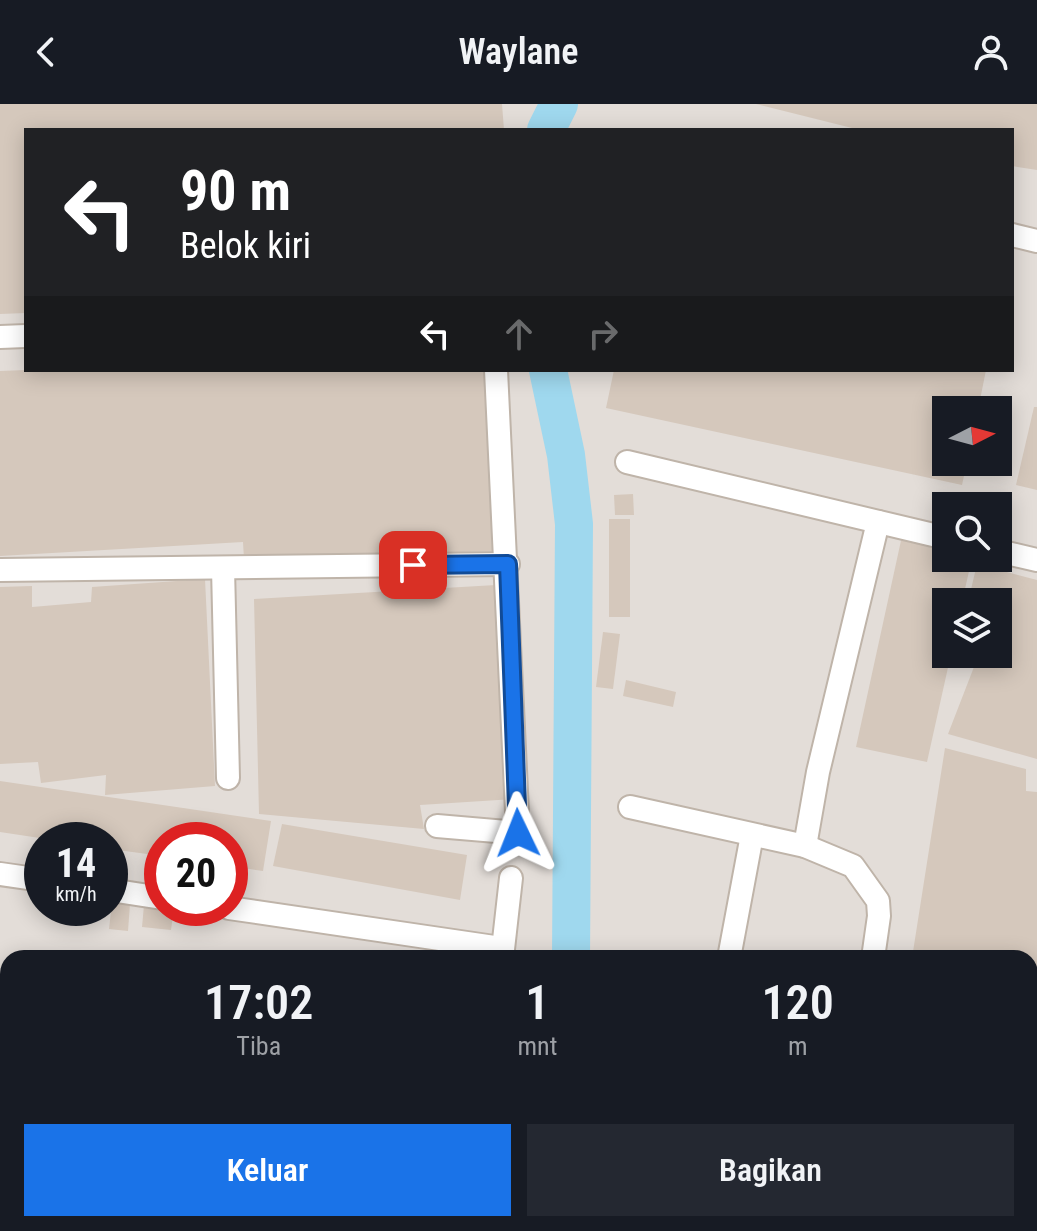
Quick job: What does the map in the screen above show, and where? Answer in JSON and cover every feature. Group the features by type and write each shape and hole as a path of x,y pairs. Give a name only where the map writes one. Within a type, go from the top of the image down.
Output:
{"lane":[{"path":"1014,235 1037,241"},
{"path":"0,337 24,336"},
{"path":"437,826 518,833 508,564 496,372"},
{"path":"627,462 932,535"},
{"path":"805,846 818,772 878,522"},
{"path":"1012,554 1037,560"},
{"path":"0,570 508,564"},
{"path":"223,568 228,778"},
{"path":"630,807 805,846 853,866 872,888 879,916 874,950"},
{"path":"730,950 752,835"},
{"path":"0,874 24,877"},
{"path":"502,950 511,878"},
{"path":"248,911 484,950"}],"shaded area":[{"path":"0,104 1037,104 1037,950 0,950"}],"building":[{"path":"0,104 502,104 504,128 24,128 24,313 0,314"},
{"path":"756,104 1037,104 1037,170 1014,166 1014,128 852,128"},
{"path":"0,371 486,372 492,551 244,559 243,542 0,556"},
{"path":"614,372 986,372 981,396 932,396 932,476 964,476 962,485 606,408"},
{"path":"1034,407 1037,407 1037,490 1016,485"},
{"path":"633,494 634,515 615,515 614,495"},
{"path":"609,519 630,519 630,617 609,617"},
{"path":"902,536 932,543 932,572 969,572 965,588 932,588 932,668 948,668 927,762 856,747"},
{"path":"975,572 1007,572 1037,580 1037,759 948,734 974,668 1012,668 1012,588 971,588"},
{"path":"205,579 215,786 105,795 106,775 41,783 38,762 0,764 0,587 32,586 32,607 91,602 92,587"},
{"path":"496,585 515,799 420,805 424,829 259,814 254,599"},
{"path":"603,632 620,634 613,689 596,687"},
{"path":"626,680 676,692 673,707 623,696"},
{"path":"945,748 1026,769 1026,791 1037,792 1037,950 913,950"},
{"path":"0,781 271,821 263,871 248,869 248,822 144,822 144,854 128,851 128,822 24,822 24,836 0,832"},
{"path":"282,824 467,855 460,900 273,866"},
{"path":"130,904 128,931 109,929 109,926 128,926"},
{"path":"144,905 144,926 172,926 171,930 142,927"}],"waterway":[{"path":"547,128 559,104"},
{"path":"548,372 566,455 574,524 571,950"}],"route":[{"path":"413,565 508,564 518,833"}]}
